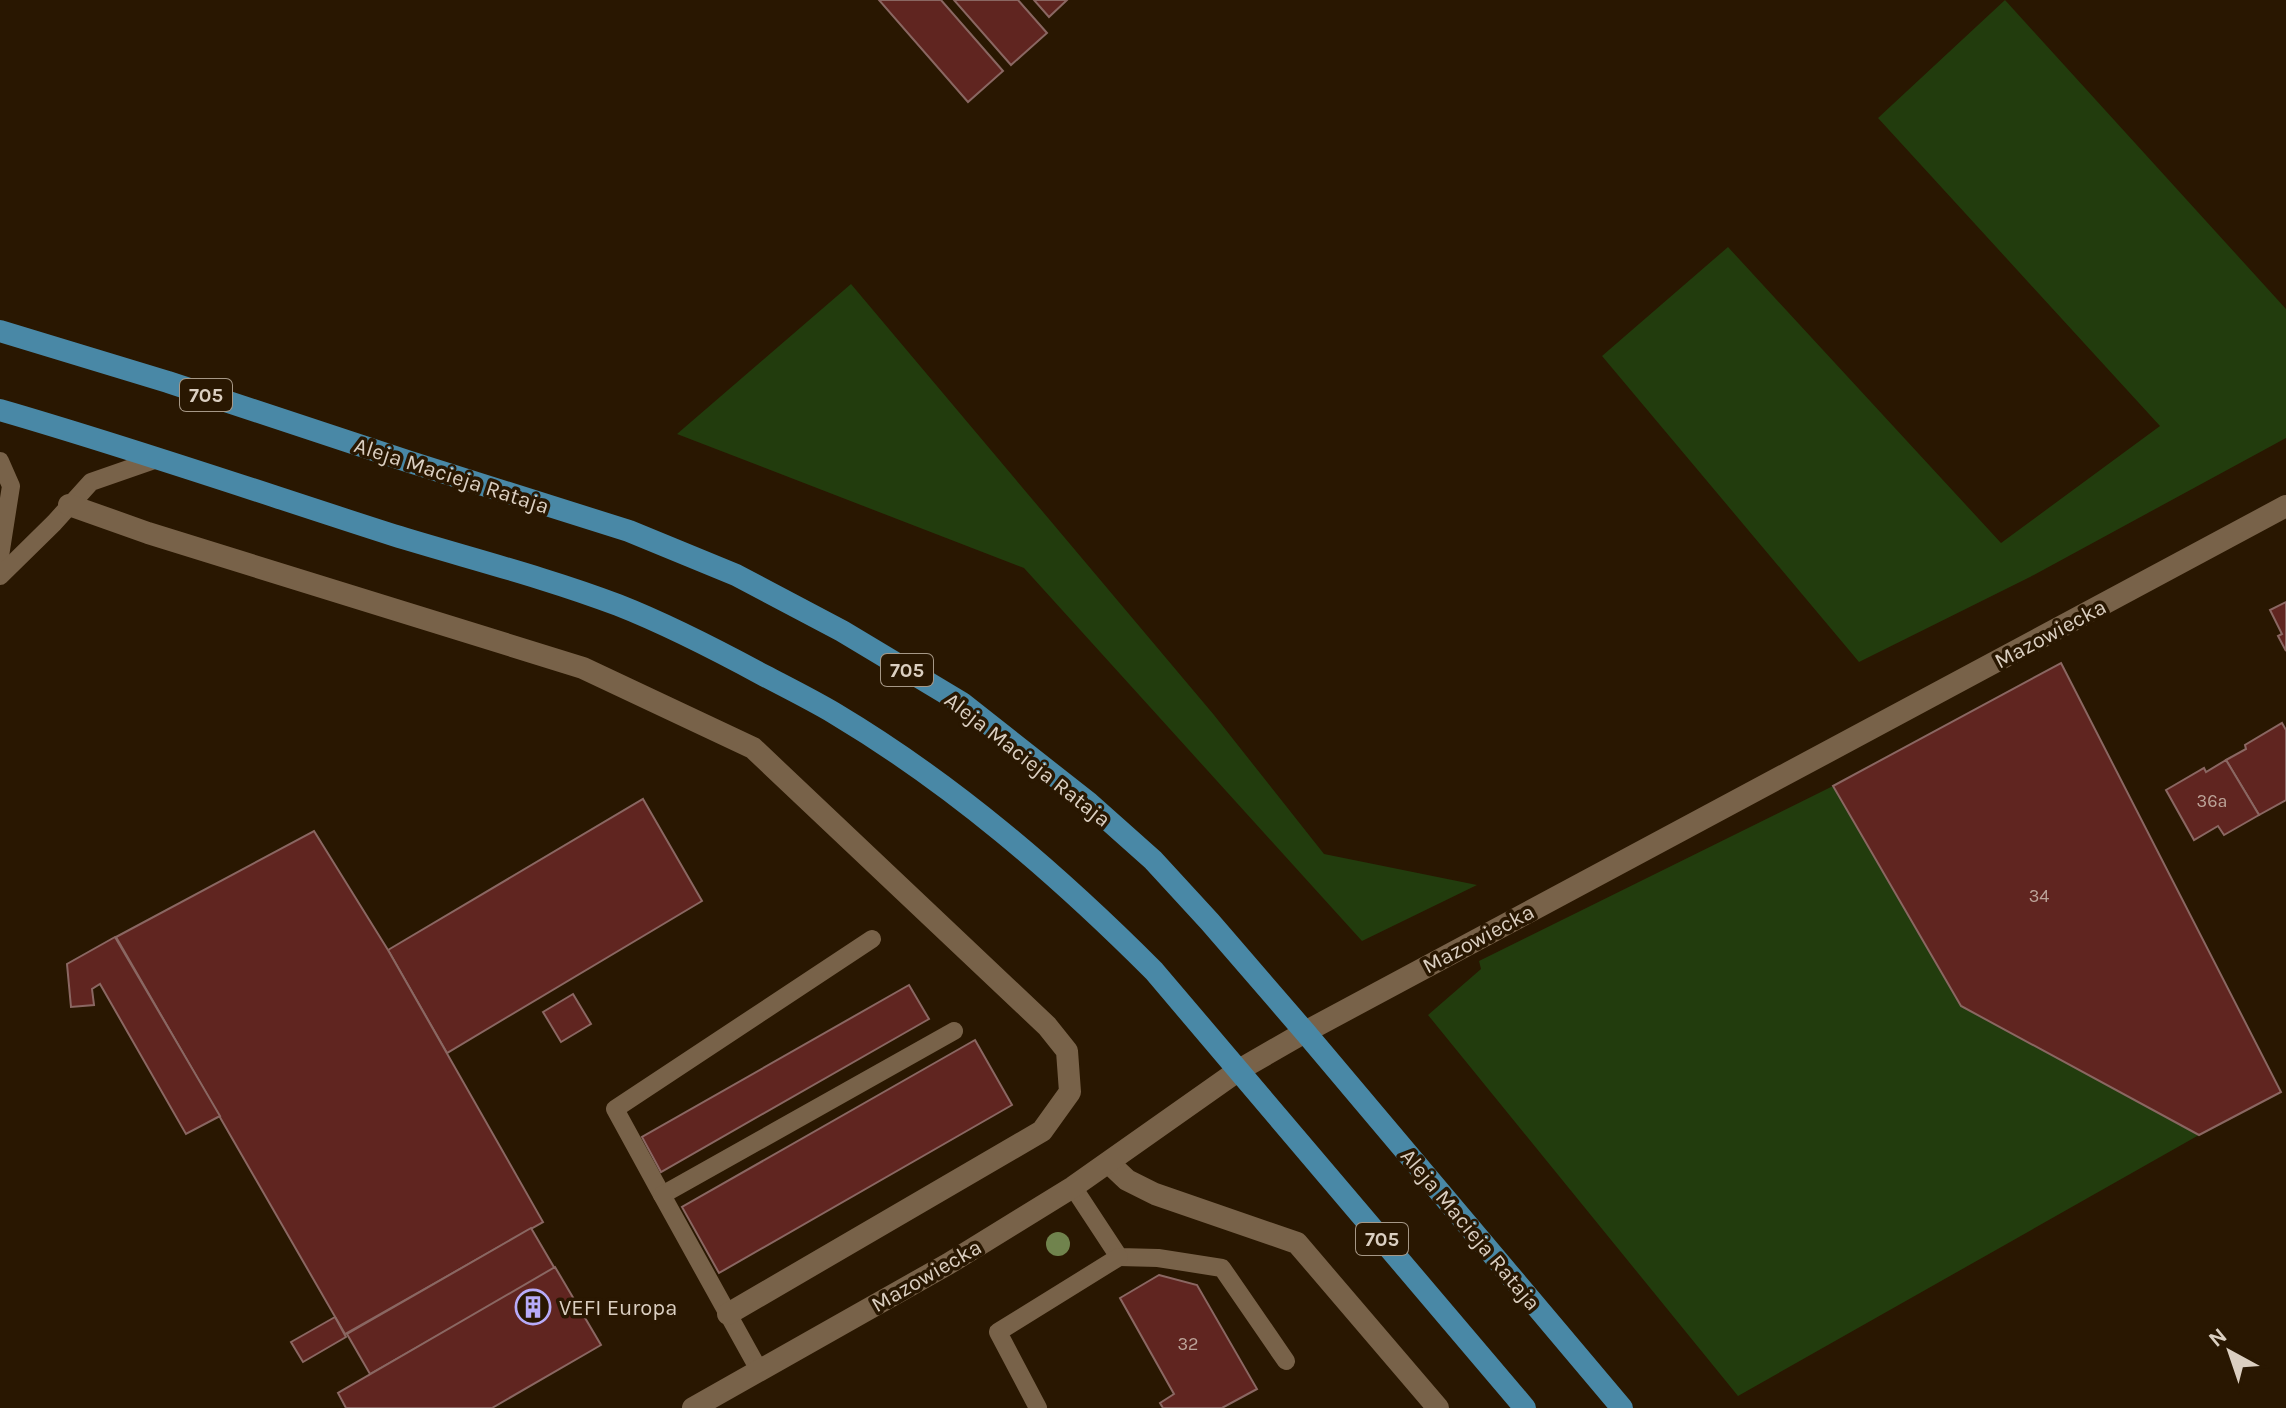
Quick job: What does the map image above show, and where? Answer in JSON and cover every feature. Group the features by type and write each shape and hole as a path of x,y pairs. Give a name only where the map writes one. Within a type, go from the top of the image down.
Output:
{"main road":[{"name":"Aleja Macieja Rataja","path":"0,331 629,531 736,575 842,631 962,703 1089,803 1153,860 1305,1032 1622,1408"},
{"name":"705","path":"0,410 542,579 618,606 692,637 833,712 901,755 984,816 1080,898 1154,971 1525,1408"}],"street":[{"path":"69,505 148,533 583,668 753,748 1047,1026 1067,1051 1070,1092 1042,1131 728,1314"},
{"name":"Mazowiecka","path":"693,1408 948,1264 1109,1163 1239,1070 1305,1032 2286,506"},
{"path":"1109,1163 1127,1180 1155,1194 1297,1243 1438,1408"}],"lane":[{"path":"0,576 91,482 160,458"},
{"path":"0,461 11,486 0,556"},
{"path":"759,1370 615,1109 872,939"},
{"path":"662,1195 954,1031"},
{"path":"1073,1187 1119,1257"},
{"path":"1038,1408 998,1332 1119,1257 1158,1258 1222,1268 1286,1361"}],"green space":[{"path":"2005,0 2286,309 2286,438 2030,577 1859,662 1602,356 1728,247 2001,543 2160,426 1878,118"},
{"path":"851,284 1214,715 1324,854 1477,885 1362,941 1024,568 677,434"},
{"path":"1833,786 1961,1006 2199,1135 1738,1396 1428,1015 1481,969 1479,961"}],"building":[{"path":"879,0 941,0 1003,71 968,102"},
{"path":"954,0 1018,0 1047,33 1011,65"},
{"path":"1034,0 1067,0 1049,17"},
{"path":"2286,602 2286,651 2278,636 2282,634 2270,610"},
{"path":"2061,663 2281,1092 2199,1135 1961,1006 1833,786"},
{"path":"2282,723 2286,730 2286,800 2259,815 2226,760"},
{"path":"2226,760 2259,815 2224,835 2218,826 2194,840 2166,790 2204,768 2206,772"},
{"path":"643,799 702,901 447,1053 388,950"},
{"path":"314,831 388,950 543,1222 345,1334 116,937"},
{"path":"115,937 220,1116 186,1134 100,984 92,989 94,1005 71,1007 67,964"},
{"path":"909,985 929,1019 661,1172 642,1137"},
{"path":"573,994 591,1024 561,1042 543,1012"},
{"path":"975,1040 1012,1105 719,1273 682,1207"},
{"path":"531,1228 555,1269 370,1374 347,1334"},
{"name":"VEFI Europa","path":"555,1267 601,1345 492,1408 346,1408 338,1393"},
{"path":"1159,1275 1197,1285 1257,1389 1222,1408 1163,1408 1160,1403 1174,1394 1120,1298"},
{"path":"335,1317 346,1337 303,1362 291,1342"}],"place":[{"name":"VEFI Europa","path":"533,1307"}]}
